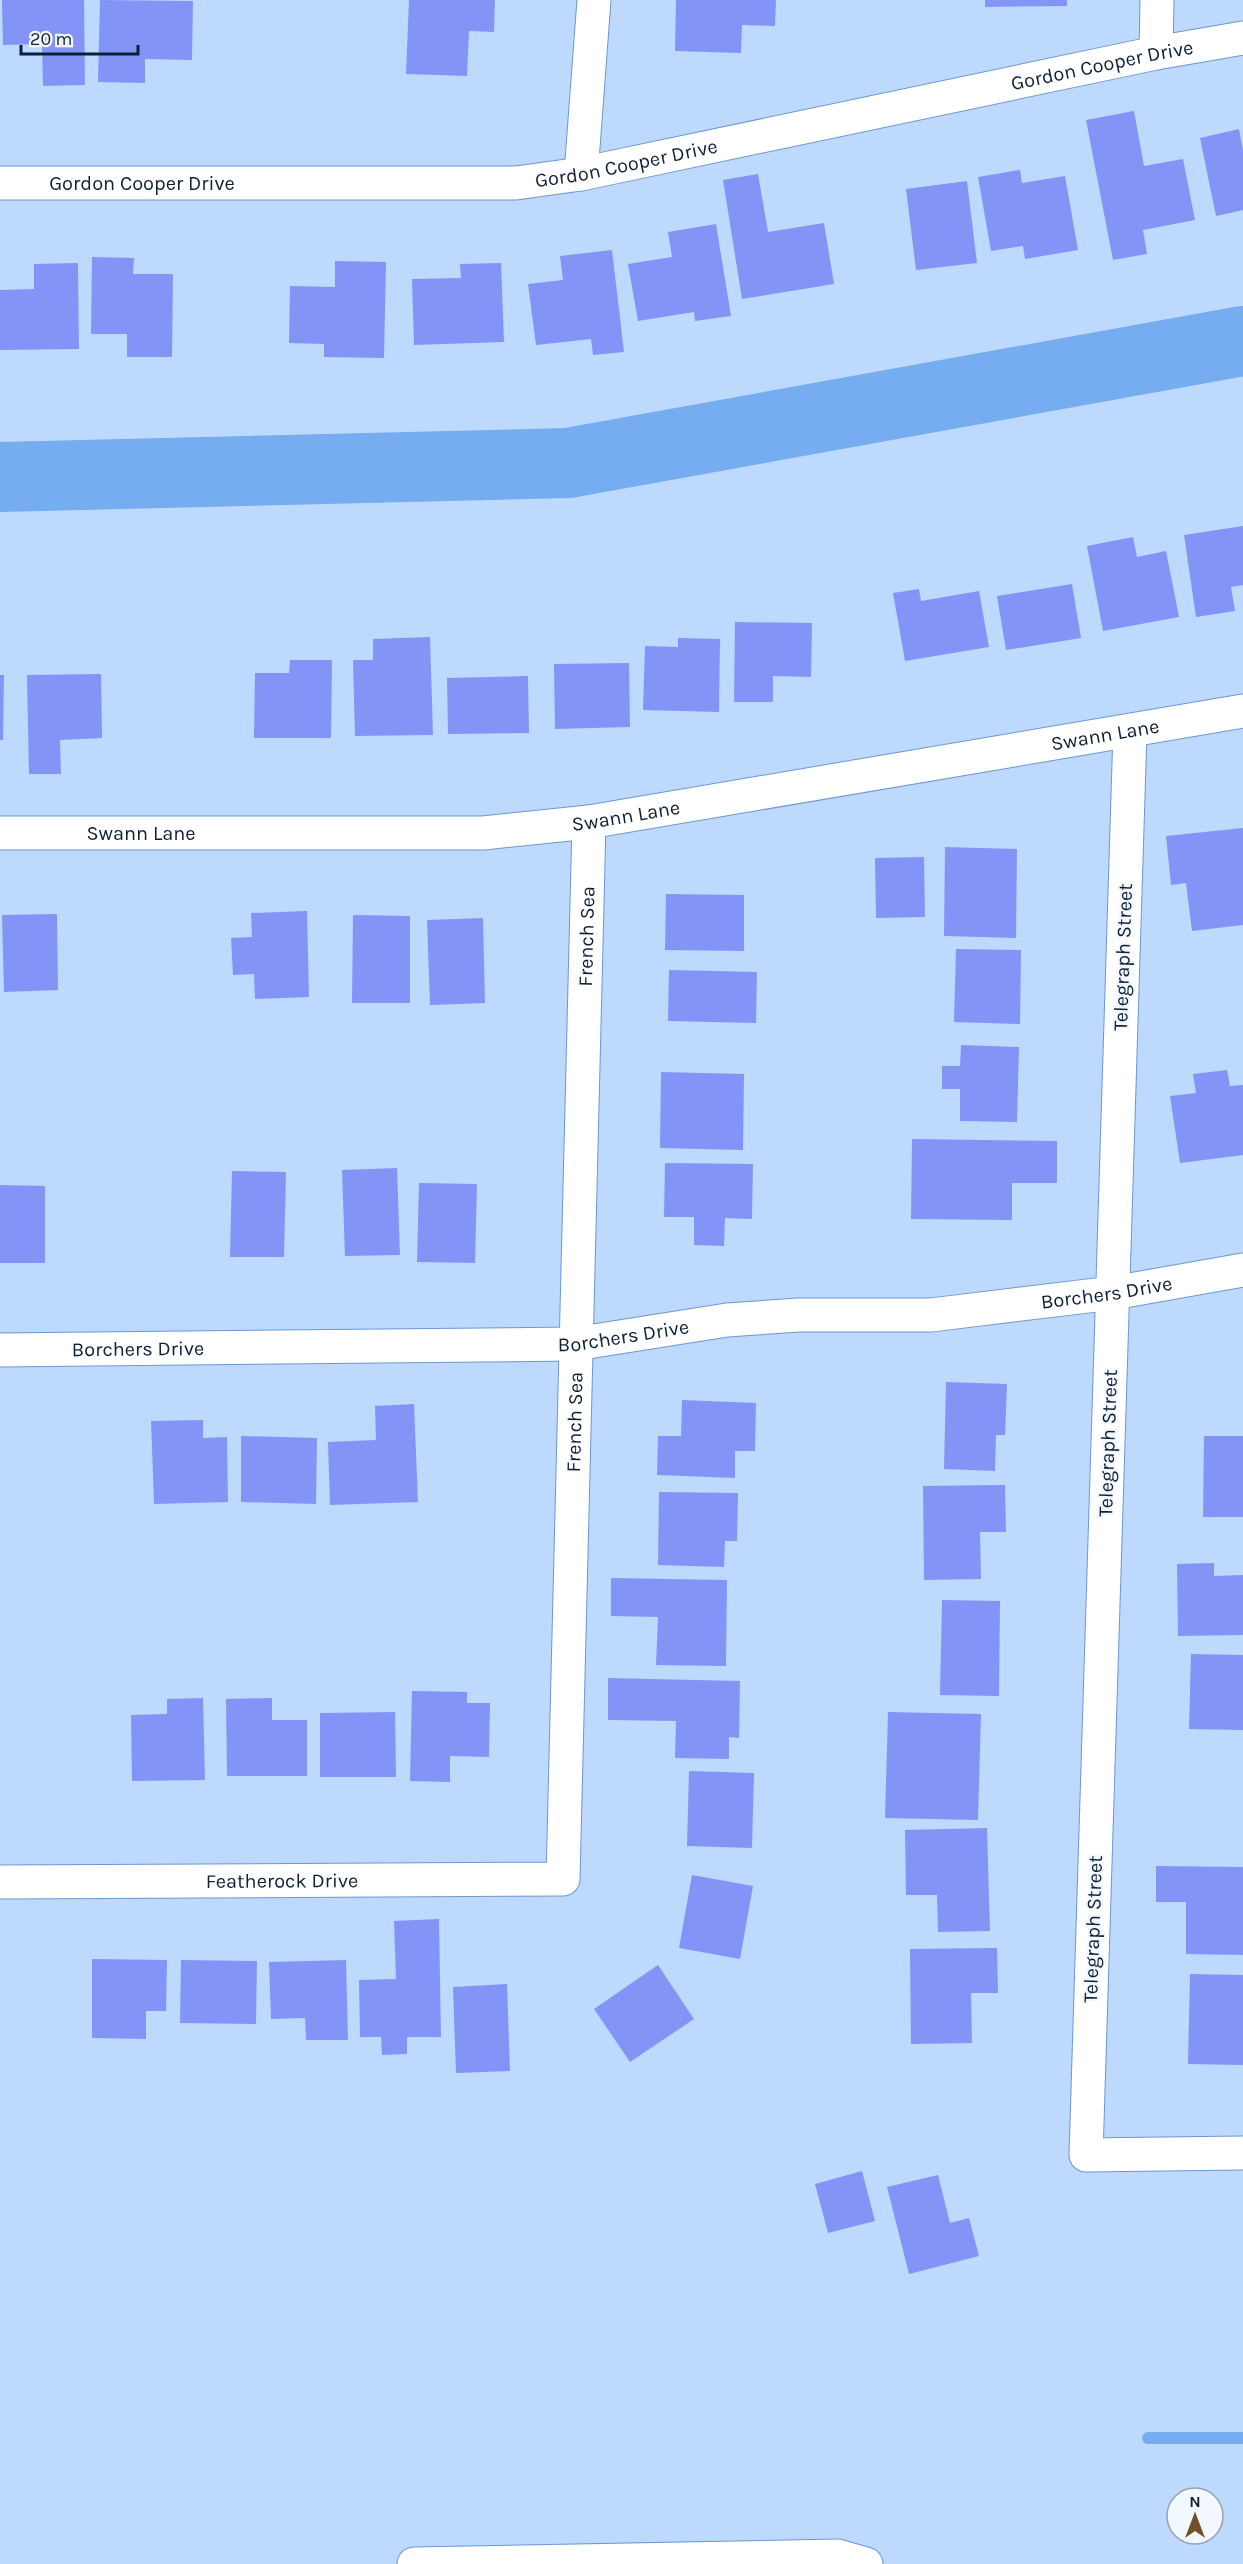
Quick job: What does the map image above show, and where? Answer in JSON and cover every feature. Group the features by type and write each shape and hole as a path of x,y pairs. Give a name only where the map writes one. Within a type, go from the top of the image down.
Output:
{"street":[{"path":"581,174 594,0"},
{"path":"1156,53 1157,0"},
{"name":"Gordon Cooper Drive","path":"0,183 516,183 581,174 1156,53 1243,38"},
{"name":"Swann Lane","path":"0,832 483,832 589,822 1243,711"},
{"name":"Telegraph Street","path":"1130,731 1086,2155 1243,2154"},
{"name":"French Sea","path":"563,1879 589,822"},
{"name":"Borchers Drive","path":"0,1350 575,1344 727,1320 799,1315 931,1315 1113,1293 1243,1270"},
{"name":"Featherock Drive","path":"0,1882 563,1879"},
{"path":"414,2564 838,2556 866,2564"}],"building":[{"path":"2,0 84,0 85,85 43,86 42,44 3,45"},
{"path":"100,0 193,1 192,60 145,59 145,83 98,82"},
{"path":"409,0 495,0 494,32 469,31 467,76 406,74"},
{"path":"676,0 776,0 775,26 742,25 741,53 675,51"},
{"path":"985,0 1067,0 1067,6 985,7"},
{"path":"1134,111 1144,166 1183,159 1195,220 1143,230 1147,254 1113,260 1086,120"},
{"path":"1239,129 1243,150 1243,210 1216,216 1200,138"},
{"path":"1020,170 1022,183 1065,176 1078,250 1025,259 1023,246 991,251 978,177"},
{"path":"758,174 768,232 824,223 834,284 742,299 723,180"},
{"path":"967,181 977,263 916,270 906,189"},
{"path":"716,224 731,316 695,321 694,312 638,321 628,264 672,257 668,232"},
{"path":"612,250 624,352 593,355 591,339 536,345 528,284 563,280 560,256"},
{"path":"92,257 134,258 133,274 173,274 172,357 127,357 127,334 91,334"},
{"path":"335,261 386,262 384,358 324,357 324,344 289,343 290,286 335,287"},
{"path":"78,263 79,349 0,350 0,290 34,289 34,264"},
{"path":"501,263 504,342 414,345 412,279 461,278 460,264"},
{"path":"1243,526 1243,585 1231,587 1235,611 1196,617 1184,535"},
{"path":"1133,537 1137,557 1166,551 1179,617 1103,631 1087,546"},
{"path":"1072,584 1081,638 1006,650 997,596"},
{"path":"919,589 921,601 979,591 989,647 905,661 893,593"},
{"path":"735,622 812,623 811,677 773,676 773,702 734,702"},
{"path":"430,637 433,735 355,736 353,660 373,660 373,639"},
{"path":"678,638 720,639 719,712 643,710 645,646 678,647"},
{"path":"290,660 332,660 331,738 254,738 255,673 289,673"},
{"path":"629,663 630,727 555,729 554,664"},
{"path":"101,674 102,738 60,740 61,774 29,774 27,675"},
{"path":"0,675 4,675 3,740 0,740"},
{"path":"528,676 529,733 448,734 447,678"},
{"path":"1243,828 1243,925 1192,931 1186,883 1171,885 1166,836"},
{"path":"945,847 1017,849 1016,938 944,936"},
{"path":"924,857 925,917 876,918 875,858"},
{"path":"666,894 744,895 744,951 665,950"},
{"path":"307,911 309,997 255,999 254,974 233,975 231,938 252,937 251,913"},
{"path":"57,914 58,990 4,992 2,915"},
{"path":"353,915 410,916 410,1003 352,1003"},
{"path":"483,918 485,1003 430,1005 427,920"},
{"path":"956,949 1021,950 1020,1024 954,1022"},
{"path":"669,970 757,972 756,1023 668,1021"},
{"path":"961,1045 1019,1047 1017,1122 960,1121 960,1089 942,1089 942,1066 960,1066"},
{"path":"1227,1070 1230,1086 1243,1085 1243,1155 1180,1163 1170,1096 1196,1093 1193,1074"},
{"path":"661,1072 744,1074 743,1150 660,1148"},
{"path":"912,1139 1057,1141 1057,1183 1012,1183 1012,1220 911,1219"},
{"path":"665,1163 753,1164 752,1219 725,1218 724,1246 694,1245 694,1217 664,1217"},
{"path":"397,1168 400,1255 345,1256 342,1170"},
{"path":"232,1171 286,1172 284,1257 230,1257"},
{"path":"419,1183 477,1184 475,1263 417,1262"},
{"path":"0,1185 45,1186 45,1263 0,1263"},
{"path":"946,1382 1007,1384 1005,1435 996,1435 995,1471 944,1469"},
{"path":"682,1400 756,1403 755,1451 735,1451 735,1478 657,1475 658,1436 681,1436"},
{"path":"414,1404 418,1502 330,1505 328,1442 376,1440 375,1406"},
{"path":"203,1420 203,1438 227,1437 228,1502 154,1504 151,1421"},
{"path":"241,1436 317,1438 316,1504 241,1502"},
{"path":"1204,1436 1243,1436 1243,1517 1203,1517"},
{"path":"1005,1485 1006,1532 980,1532 981,1579 924,1580 923,1486"},
{"path":"659,1492 738,1493 737,1541 725,1541 724,1567 658,1565"},
{"path":"1214,1563 1214,1576 1243,1575 1243,1635 1178,1636 1177,1564"},
{"path":"611,1578 727,1580 726,1666 656,1665 658,1617 611,1616"},
{"path":"942,1600 1000,1601 999,1696 940,1695"},
{"path":"1191,1654 1243,1655 1243,1730 1189,1729"},
{"path":"608,1678 740,1681 739,1738 729,1737 729,1759 675,1758 676,1721 608,1720"},
{"path":"412,1691 467,1692 467,1703 490,1703 489,1757 450,1756 450,1782 410,1781"},
{"path":"203,1698 205,1780 132,1781 131,1715 167,1714 167,1699"},
{"path":"272,1698 272,1720 307,1720 307,1776 227,1776 226,1699"},
{"path":"395,1712 396,1777 320,1777 320,1713"},
{"path":"888,1712 981,1714 978,1820 885,1818"},
{"path":"689,1771 754,1773 752,1848 687,1846"},
{"path":"987,1828 990,1931 938,1932 937,1895 906,1895 905,1830"},
{"path":"1156,1866 1243,1867 1243,1955 1186,1954 1186,1902 1156,1902"},
{"path":"692,1875 753,1886 740,1959 679,1948"},
{"path":"439,1919 441,2037 407,2037 407,2054 382,2055 381,2037 360,2037 359,1980 396,1979 394,1921"},
{"path":"997,1948 998,1993 971,1993 972,2043 911,2044 910,1949"},
{"path":"92,1959 167,1960 166,2011 146,2011 146,2039 92,2038"},
{"path":"181,1960 257,1961 256,2024 180,2023"},
{"path":"346,1960 348,2040 306,2040 305,2018 271,2019 269,1962"},
{"path":"658,1965 694,2019 630,2062 594,2009"},
{"path":"1190,1974 1243,1975 1243,2065 1188,2064"},
{"path":"507,1984 510,2071 456,2073 453,1987"},
{"path":"862,2171 875,2221 828,2233 815,2184"},
{"path":"938,2175 950,2223 969,2218 979,2256 909,2274 887,2187"}],"waterway":[{"path":"0,477 568,463 1243,341"},
{"path":"1148,2438 1243,2438"}]}
